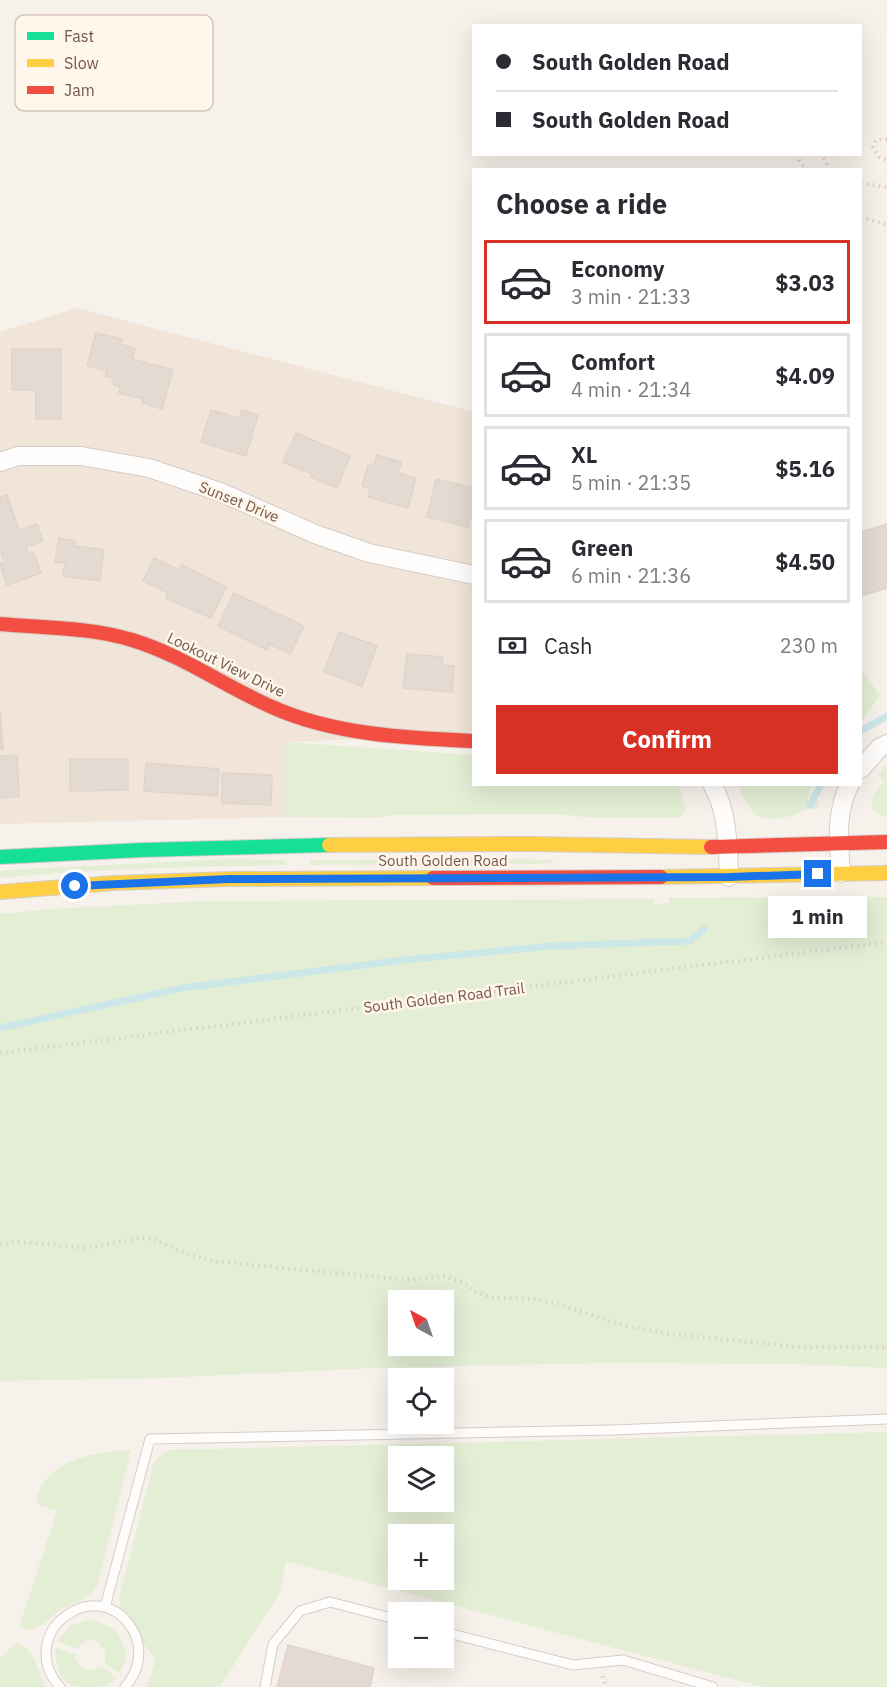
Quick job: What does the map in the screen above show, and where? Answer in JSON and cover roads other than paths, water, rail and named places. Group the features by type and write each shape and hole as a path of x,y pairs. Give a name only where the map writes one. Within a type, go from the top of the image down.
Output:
{"main road":[{"name":"Lookout View Drive","path":"0,624 93,633 131,640 172,656 293,716 346,728 414,739 472,741"},
{"name":"South Golden Road","path":"0,857 142,850 347,845 532,844 728,847 887,842"},
{"name":"South Golden Road","path":"0,892 114,883 229,879 729,877 887,873"}],"street":[{"name":"Sunset Drive","path":"0,462 18,456 81,456 149,468 220,492 315,534 369,554 472,575"},
{"path":"862,767 879,748 887,744"},
{"path":"713,786 720,797 728,847 729,877"},
{"path":"841,873 839,842 842,807 844,795 849,786"}],"lane":[{"path":"105,1607 150,1438 612,1430 887,1419"},
{"path":"265,1687 273,1644 300,1611 330,1602 388,1617"},
{"path":"60,1687 53,1680 47,1665 46,1648 50,1633 60,1620 73,1610 88,1606 105,1607 118,1613 129,1623 137,1636 140,1650 139,1665 133,1679 125,1687"},
{"path":"454,1635 573,1665 623,1660 713,1687"}],"waterway":[{"path":"862,730 887,716"},
{"path":"810,805 820,786"},
{"path":"0,1028 182,988 403,960 552,946 690,941 704,929"}]}
